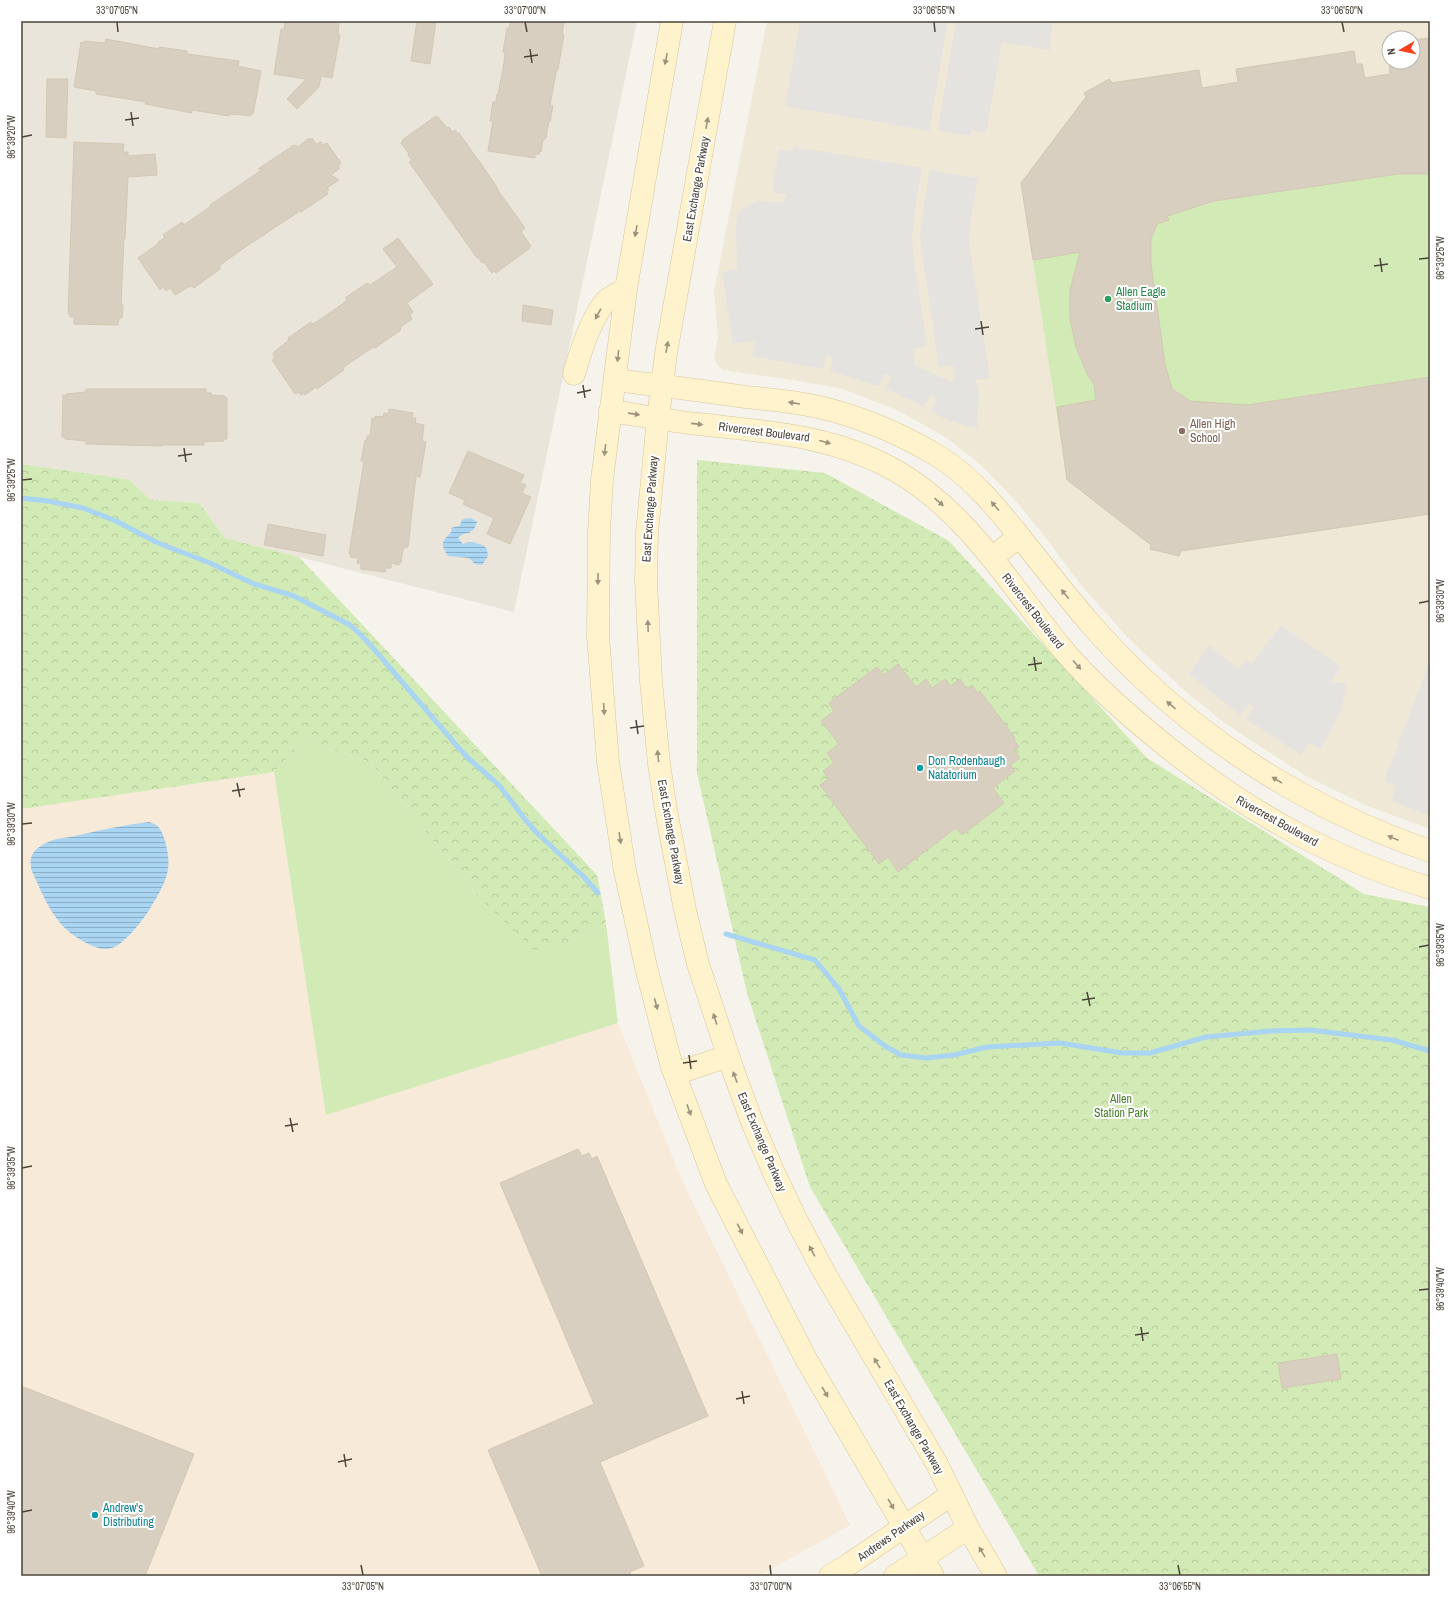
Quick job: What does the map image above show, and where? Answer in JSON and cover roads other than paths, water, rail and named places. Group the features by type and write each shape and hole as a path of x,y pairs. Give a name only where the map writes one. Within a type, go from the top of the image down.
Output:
{"main road":[{"path":"672,21 626,289 602,480 598,584 598,636 608,762 625,871 646,966 675,1074 716,1184 806,1358 933,1576"},
{"name":"East Exchange Parkway","path":"725,21 666,353 647,533 646,571 648,645 656,736 666,810 685,910 698,964 728,1056 752,1122 798,1224 851,1321 936,1464 968,1528 996,1576"},
{"path":"574,374 579,354 605,301 626,289"},
{"path":"615,380 807,405 837,411 881,428 927,451 959,471 982,492 1081,613 1124,661 1159,694 1201,730 1262,772 1313,800 1377,831 1430,851"},
{"name":"Rivercrest Boulevard","path":"610,411 809,438 858,452 899,472 924,489 960,520 1066,652 1090,679 1124,713 1207,779 1283,827 1360,864 1402,880 1430,888"},
{"path":"992,558 1019,536"},
{"path":"675,1074 728,1056"},
{"name":"Andrews Parkway","path":"830,1576 951,1495"},
{"path":"895,1576 968,1528"}],"water":[{"path":"471,518 477,522 474,529 458,538 463,544 476,543 483,545 487,549 488,556 482,565 475,564 469,558 448,556 443,545 444,540 452,531 451,528 459,526 463,519"},
{"path":"149,822 156,825 162,831 168,853 168,870 159,893 145,916 137,927 120,944 112,948 98,948 70,933 59,922 43,896 31,868 32,855 42,845 54,840"}],"waterway":[{"path":"21,498 48,501 83,508 116,521 158,543 210,563 254,584 294,596 350,625 373,648 468,758 499,785 536,832 584,877 598,893"},
{"path":"726,934 815,960 839,989 859,1026 885,1046 901,1055 926,1058 954,1055 987,1047 1060,1043 1122,1053 1150,1053 1206,1037 1271,1031 1310,1030 1392,1040 1430,1051"}],"place":[{"name":"Allen Eagle Stadium","path":"1108,299"},
{"name":"Allen High School","path":"1182,431"},
{"name":"Don Rodenbaugh Natatorium","path":"920,768"},
{"name":"Andrew's Distributing","path":"95,1515"}],"park label":[{"name":"Allen Station Park","path":"1121,1106"}]}
